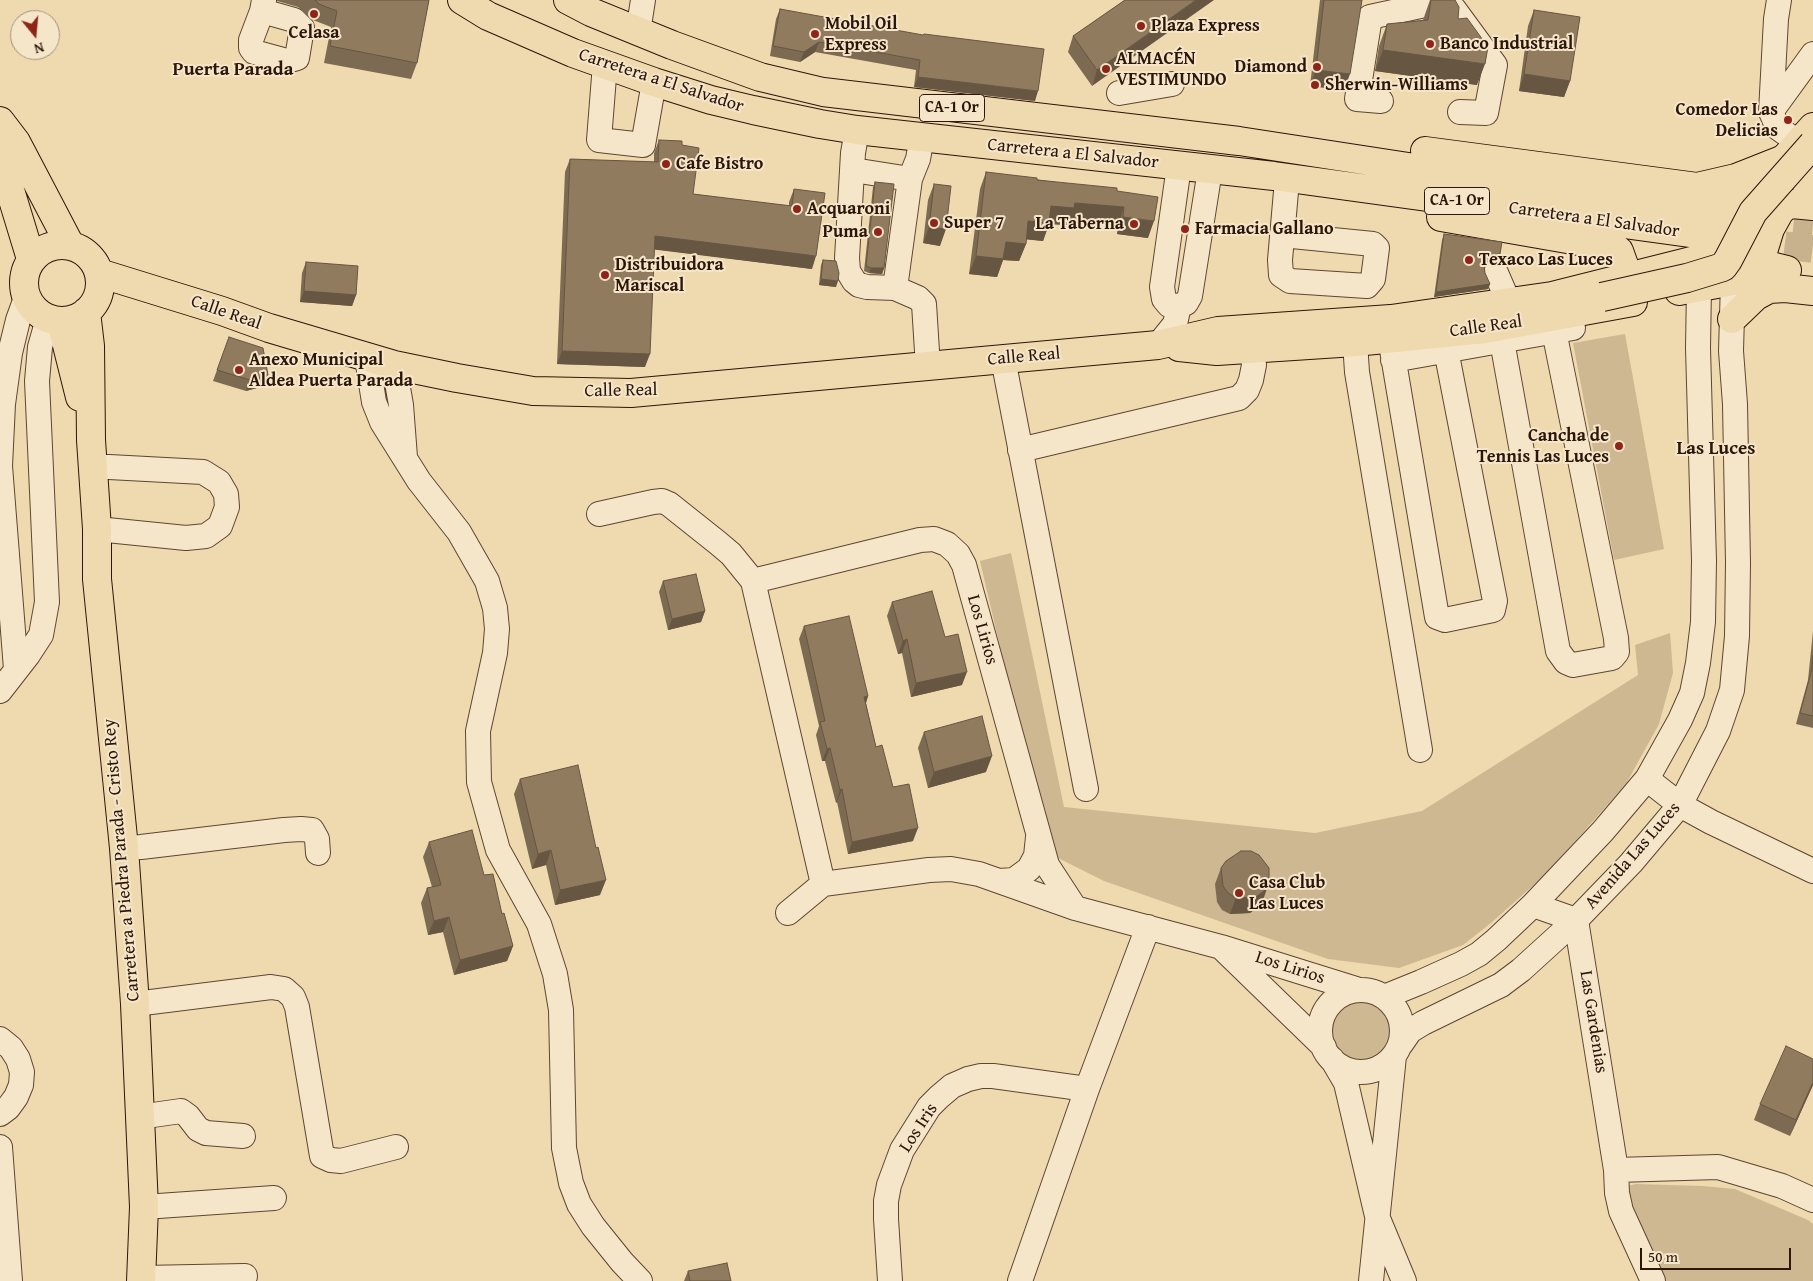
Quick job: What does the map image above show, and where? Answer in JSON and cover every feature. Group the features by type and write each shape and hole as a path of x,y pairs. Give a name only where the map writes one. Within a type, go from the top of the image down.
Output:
{"main road":[{"name":"Carretera a El Salvador","path":"462,0 488,16 573,53 654,82 694,95 753,110 857,130 1280,178 1710,237"},
{"name":"Carretera a El Salvador","path":"568,0 638,32 760,77 823,92 1253,143 1710,237"},
{"path":"0,121 16,142 70,245"},
{"path":"1253,143 1303,135 1496,159 1697,188 1741,204"},
{"path":"1697,188 1736,178 1804,148"},
{"path":"1699,287 1710,237 1741,204 1804,148"},
{"path":"1804,148 1809,175 1807,185 1808,196 1813,206"},
{"path":"1733,281 1765,228 1804,148"},
{"path":"1158,345 1445,325 1610,289 1664,284 1722,267 1728,260 1753,212 1804,148"},
{"path":"0,157 31,260"},
{"path":"1280,178 1389,208 1613,247 1619,251 1624,265 1624,274 1610,289"},
{"path":"1800,272 1771,266 1763,259 1765,228 1786,206 1792,204 1813,206"},
{"name":"Calle Real","path":"99,273 394,365 533,391 631,393 1158,345 1218,331 1391,319 1433,306 1509,303 1610,289 1710,237 1765,228"},
{"path":"70,245 80,249 95,263 100,283 94,304 65,318 32,308 26,298 24,288 23,278 26,268 39,252 48,247 70,245"},
{"name":"Calle Real","path":"1158,345 1217,351 1355,342 1391,349 1494,327 1630,303 1699,287 1800,272"},
{"path":"1732,319 1756,296 1769,289 1785,288 1813,291"},
{"path":"90,346 100,313 116,293 150,289"},
{"name":"Carretera a Piedra Parada - Cristo Rey","path":"65,318 90,346 92,467 97,529 96,579 124,848 134,1004 144,1207 142,1280"},
{"name":"Carretera a Piedra Parada - Cristo Rey","path":"65,318 91,440"}],"street":[{"path":"638,32 643,0"},
{"path":"1779,0 1776,19 1771,112 1778,128 1804,148"},
{"path":"1381,100 1357,99 1370,17 1425,5"},
{"path":"1454,9 1495,65 1486,113 1460,112"},
{"path":"1771,112 1813,54"},
{"path":"605,64 599,140 643,145 654,82"},
{"path":"1119,92 1172,84"},
{"path":"857,130 853,153 847,258 848,270 854,281 859,285 896,288 918,298 924,304 928,366"},
{"path":"896,288 910,179 918,159 922,137"},
{"path":"1179,166 1162,287 1164,299 1170,305 1179,306 1186,303 1190,296 1210,170"},
{"path":"853,170 910,179"},
{"path":"1280,178 1282,235"},
{"path":"1496,273 1509,303"},
{"name":"Avenida Las Luces","path":"1397,1050 1410,1031 1501,985 1521,970 1576,920 1631,863 1680,805 1718,731 1732,690 1738,636 1735,404 1732,351 1733,281"},
{"path":"1384,997 1461,964 1479,954 1532,905 1603,831 1647,779 1692,694 1703,622 1704,561 1698,348 1699,287"},
{"path":"16,669 0,466 2,404 10,354 18,320 26,298"},
{"path":"1158,345 1176,324 1179,306"},
{"path":"0,691 41,635 47,602 37,381 40,347 65,318"},
{"path":"1446,350 1495,601 1493,610 1446,620 1437,616 1391,349 1446,350 1564,330 1616,645 1617,652 1612,658 1574,665 1566,662 1558,651 1502,341"},
{"path":"1355,342 1358,372 1420,750"},
{"path":"1020,450 1239,398 1247,390 1251,380 1254,365 1252,349"},
{"path":"367,358 374,402 390,437 419,481 459,532 487,581 495,608 497,629 495,653 478,731 479,782 498,850 539,924 555,974 561,1010 564,1148 571,1183 579,1204 593,1226 640,1281"},
{"path":"1003,359 1086,789"},
{"path":"394,365 401,405 405,458"},
{"path":"1699,408 1735,404"},
{"path":"92,467 203,472 219,482 226,494 227,507 220,526 206,536 186,538 97,529"},
{"path":"599,514 653,502 662,501 669,504 718,542 731,554 753,581 823,884 788,913"},
{"name":"Los Lirios","path":"753,581 920,540 934,539 947,544 958,554 964,565 1047,865 1075,908"},
{"path":"1647,779 1680,805 1710,822 1813,871"},
{"path":"124,848 301,829 312,830 317,839 318,853"},
{"path":"999,881 1014,880 1029,869 1036,856 1038,834"},
{"name":"Los Lirios","path":"823,884 929,870 951,869 979,874 1075,908 1221,946 1359,990"},
{"path":"1532,905 1576,920"},
{"name":"Las Gardenias","path":"1576,920 1616,1170 1616,1193 1621,1210 1654,1281"},
{"path":"1020,1281 1087,1089 1148,927"},
{"name":"Los Lirios","path":"1221,946 1328,1053"},
{"path":"134,1004 271,987 284,989 293,997 297,1007 322,1156 340,1161 396,1147"},
{"path":"1371,1281 1377,1216 1397,1050 1402,1030 1400,1018 1394,1006 1384,997 1372,991 1359,990 1335,1000 1326,1010 1321,1022 1320,1035 1328,1053 1346,1083 1377,1216 1404,1281"},
{"path":"0,1040 11,1048 18,1059 22,1072 21,1085 16,1097 8,1108 0,1114"},
{"path":"1328,1053 1343,1068 1356,1072 1370,1071 1384,1066 1397,1050"},
{"name":"Los Iris","path":"890,1281 886,1219 886,1201 889,1185 902,1150 929,1107 939,1097 952,1086 981,1076 1087,1089"},
{"path":"139,1117 181,1111 188,1116 198,1129 206,1133 243,1136"},
{"path":"0,1147 10,1281"},
{"path":"1616,1170 1718,1168 1782,1186 1813,1200"},
{"path":"144,1207 274,1198"},
{"path":"142,1280 245,1276"}],"shaded area":[{"name":"Cancha de Tennis Las Luces","path":"1625,334 1664,549 1614,560 1573,343"},
{"path":"1011,553 1064,807 1315,833 1422,811 1638,675 1635,645 1670,633 1673,673 1659,724 1626,784 1546,874 1491,923 1463,945 1399,968 1328,959 1104,881 1056,857 1039,814 980,561"},
{"path":"1359,998 1371,1000 1381,1007 1388,1017 1390,1029 1388,1041 1381,1051 1371,1058 1359,1060 1347,1058 1337,1051 1330,1041 1328,1029 1330,1017 1337,1007 1347,1000"},
{"path":"1636,1184 1735,1189 1808,1220 1813,1224 1813,1281 1656,1281 1623,1187"}],"building":[{"path":"315,0 429,0 417,63 330,46 337,11 319,4"},
{"name":"Plaza Express","path":"1125,0 1196,0 1097,70 1073,36"},
{"path":"1324,0 1362,0 1350,74 1316,70"},
{"path":"1431,0 1455,0 1459,7 1458,19 1467,18 1488,47 1485,64 1383,50 1387,24 1428,20"},
{"path":"780,9 923,35 1044,49 1038,91 918,77 920,60 819,42 804,52 773,46"},
{"path":"1534,10 1580,17 1570,81 1524,74"},
{"path":"659,140 682,141 682,145 699,148 693,194 792,206 794,189 825,193 816,256 655,236 650,354 562,351 570,159 658,162"},
{"path":"986,172 1037,178 1037,180 1117,188 1117,191 1158,197 1154,221 1123,217 1124,207 1075,203 1074,208 1051,206 1049,223 1028,221 1026,244 1006,242 1003,259 976,256"},
{"name":"Puma","path":"875,182 894,184 884,268 866,266"},
{"path":"934,184 951,186 946,229 929,227"},
{"name":"Texaco Las Luces","path":"1444,234 1502,242 1500,254 1492,255 1484,265 1490,284 1436,292"},
{"path":"823,260 836,261 839,273 838,281 821,279"},
{"path":"306,262 358,266 356,295 304,291"},
{"name":"Anexo Municipal Aldea Puerta Parada","path":"229,337 263,348 268,375 250,380 217,370"},
{"path":"696,574 705,611 672,619 663,581"},
{"path":"932,591 945,637 958,634 967,672 916,683 907,639 903,641 892,602"},
{"path":"849,616 868,696 864,697 876,747 882,745 893,787 909,784 918,828 852,842 842,789 840,790 830,748 827,749 820,722 825,721 804,626"},
{"path":"1813,656 1813,716 1800,713 1812,669"},
{"path":"982,716 992,756 934,772 924,732"},
{"path":"578,765 596,848 598,847 606,880 560,890 551,850 538,854 520,779"},
{"path":"472,830 484,875 493,874 502,914 504,913 513,946 460,960 449,917 434,921 427,888 441,885 429,842"},
{"path":"1241,851 1251,851 1259,855 1269,868 1269,883 1264,891 1256,897 1236,898 1228,893 1223,886 1221,868 1226,861"},
{"path":"1786,1046 1813,1059 1813,1082 1796,1120 1760,1104"},
{"path":"727,1263 731,1281 690,1281 688,1271"}],"tunnel":[{"path":"1752,218 1813,225"},
{"path":"1743,240 1813,249"}],"place":[{"name":"Celasa","path":"314,14"},
{"name":"Plaza Express","path":"1141,26"},
{"name":"Mobil Oil Express","path":"815,34"},
{"name":"Banco Industrial","path":"1430,44"},
{"name":"Diamond","path":"1317,67"},
{"name":"ALMACÉN VESTIMUNDO","path":"1106,69"},
{"name":"Sherwin-Williams","path":"1315,85"},
{"name":"Comedor Las Delicias","path":"1788,120"},
{"name":"Cafe Bistro","path":"666,164"},
{"name":"Acquaroni","path":"797,209"},
{"name":"Super 7","path":"934,223"},
{"name":"La Taberna","path":"1134,224"},
{"name":"Farmacia Gallano","path":"1185,229"},
{"name":"Puma","path":"878,232"},
{"name":"Texaco Las Luces","path":"1469,260"},
{"name":"Distribuidora Mariscal","path":"605,275"},
{"name":"Anexo Municipal Aldea Puerta Parada","path":"239,370"},
{"name":"Cancha de Tennis Las Luces","path":"1619,446"},
{"name":"Casa Club Las Luces","path":"1239,893"}],"district":[{"name":"Puerta Parada","path":"233,70"},
{"name":"Las Luces","path":"1716,449"}]}
